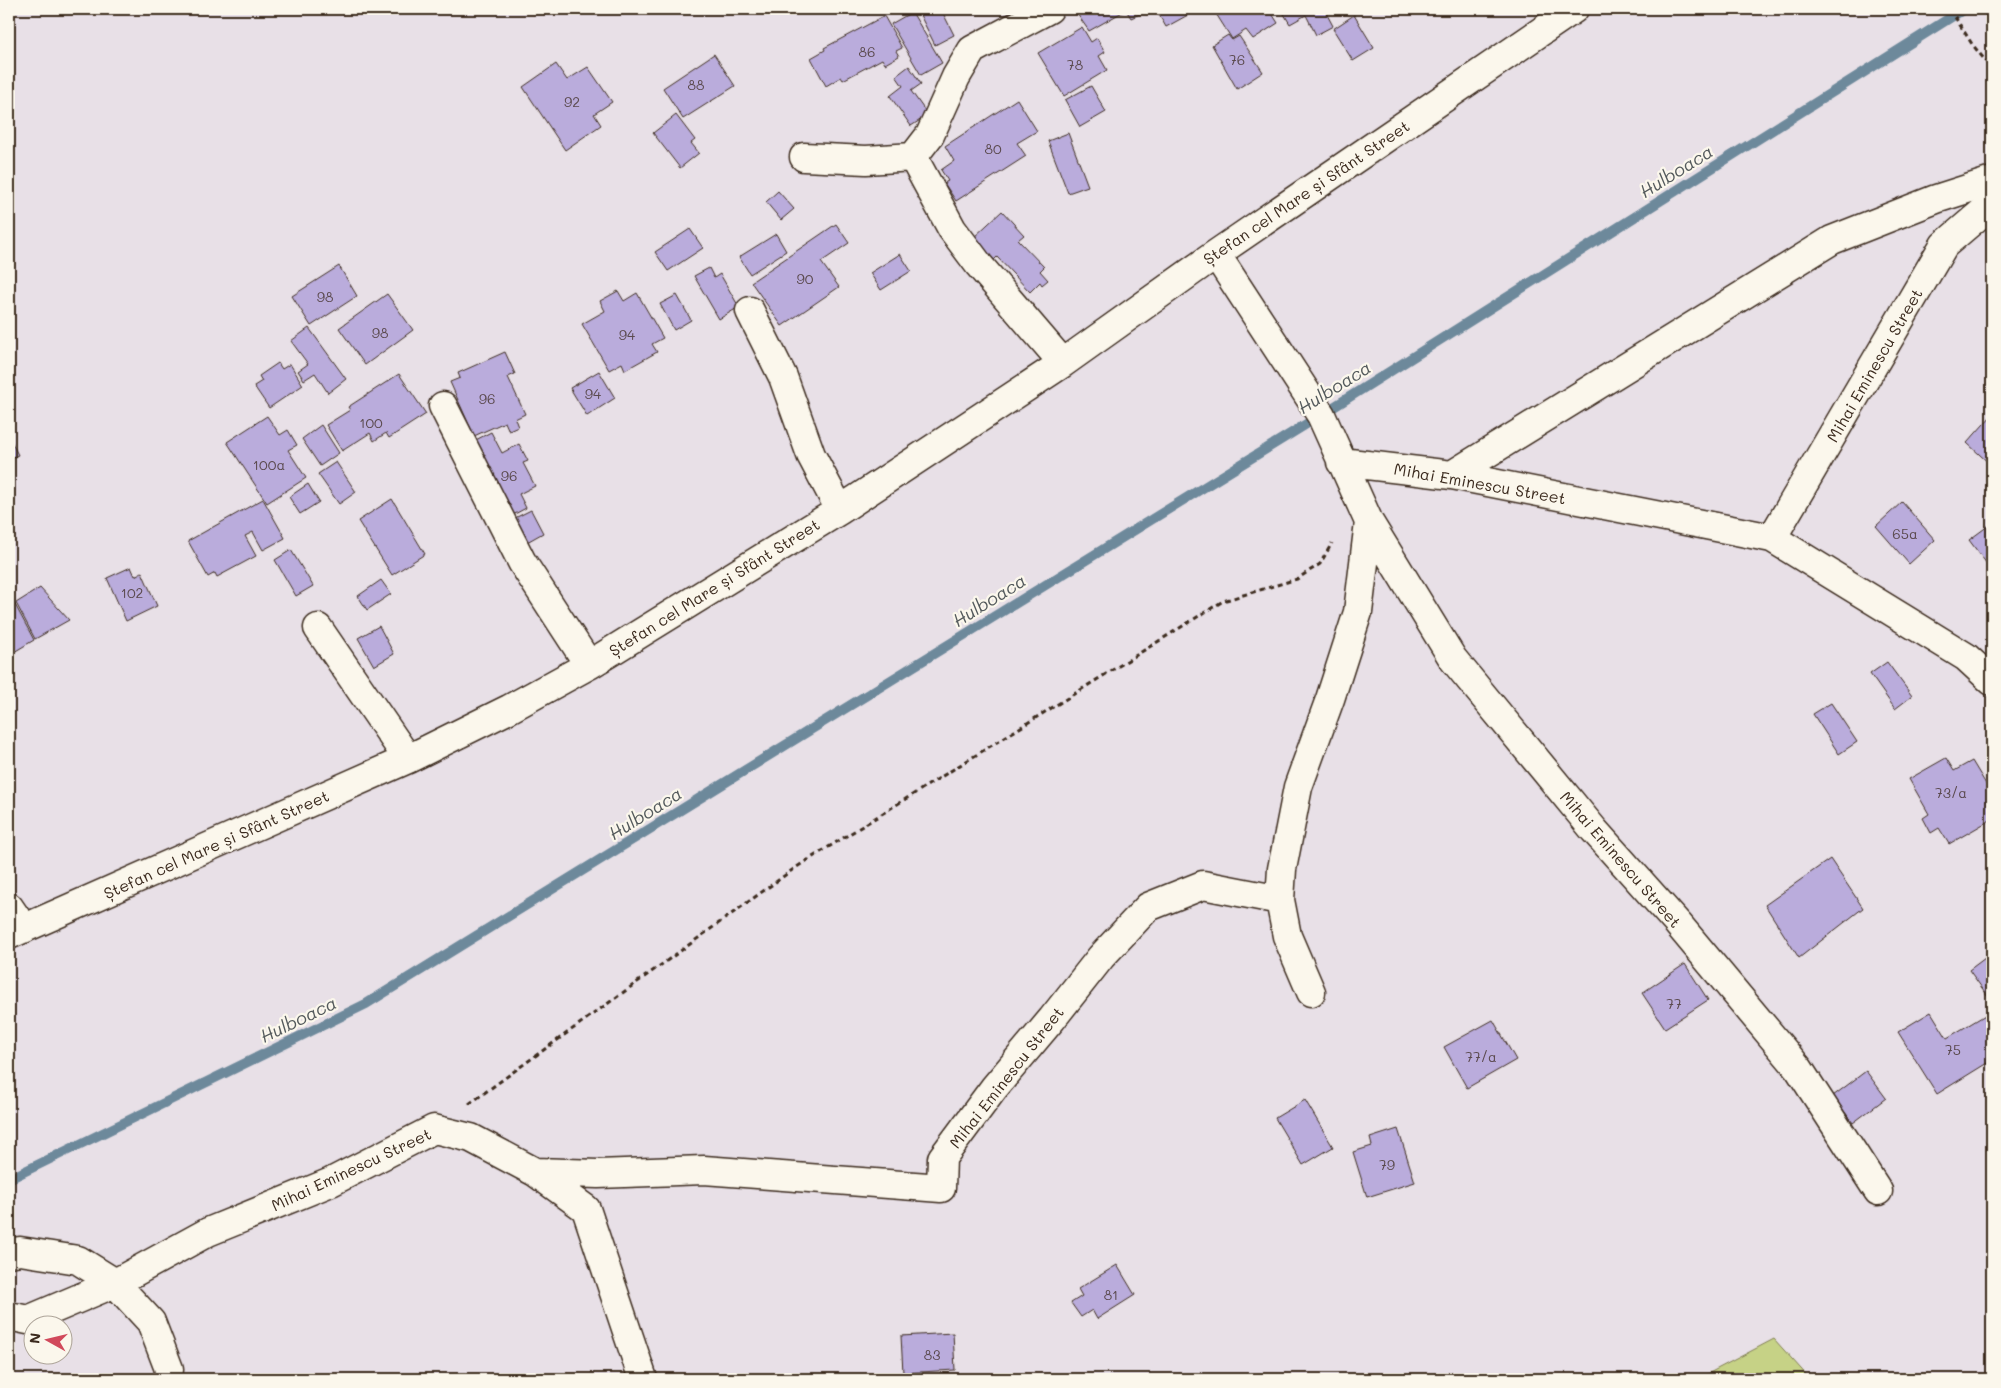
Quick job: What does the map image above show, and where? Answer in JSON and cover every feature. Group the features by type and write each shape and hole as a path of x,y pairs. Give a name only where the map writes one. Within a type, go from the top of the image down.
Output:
{"street":[{"path":"804,157 866,160 913,157 930,135 956,77 972,50 1048,9"},
{"name":"Ștefan cel Mare și Sfânt Street","path":"9,907 16,932 408,759 509,710 589,665 840,510 1063,364 1544,16 1574,9"},
{"path":"913,157 952,229 979,265 1063,364"},
{"path":"1452,475 1832,240 1936,199 1992,181"},
{"name":"Mihai Eminescu Street","path":"1772,538 1944,245 1992,204"},
{"path":"1216,254 1321,415 1341,462"},
{"path":"750,311 783,377 812,455 840,510"},
{"path":"443,406 522,562 589,665"},
{"name":"Mihai Eminescu Street","path":"1341,462 1452,475 1772,538 1966,657 1992,681"},
{"name":"Mihai Eminescu Street","path":"1341,462 1370,522 1453,659 1594,830 1678,924 1799,1069 1878,1191"},
{"path":"1311,992 1287,936 1280,900 1282,869 1298,787 1330,699 1358,612 1370,522"},
{"path":"318,628 408,759"},
{"name":"Mihai Eminescu Street","path":"535,1172 598,1174 704,1170 941,1188 942,1158 988,1096 1101,957 1148,907 1203,885 1280,900"},
{"name":"Mihai Eminescu Street","path":"9,1316 28,1320 115,1283 208,1232 331,1182 434,1129 471,1138 535,1172 586,1209 643,1379"},
{"path":"9,1253 20,1251 78,1260 115,1283 151,1322 169,1369 168,1379"}],"path":[{"path":"1950,9 1972,44 1992,69"},
{"path":"434,1129 795,868 1223,601 1297,579 1320,564 1335,538"}],"green space":[{"path":"1774,1339 1810,1379 1698,1379"}],"building":[{"path":"917,9 941,9 954,35 935,45"},
{"path":"1079,9 1151,9 1131,18 1126,10 1089,31 1075,11"},
{"path":"1166,9 1197,10 1166,27 1158,13"},
{"path":"1213,9 1269,9 1278,23 1253,39 1246,30 1232,39"},
{"path":"1281,9 1324,9 1333,26 1316,35 1306,15 1290,24"},
{"path":"912,12 942,63 921,75 891,24"},
{"path":"1354,15 1374,48 1353,61 1333,29"},
{"path":"884,16 902,48 896,51 899,56 885,64 882,59 843,80 841,77 826,86 811,58 825,50 824,48"},
{"path":"1082,27 1091,42 1097,38 1105,52 1099,56 1107,70 1064,96 1038,53"},
{"path":"1228,35 1232,40 1239,36 1263,72 1237,89 1212,45"},
{"path":"714,54 735,86 683,119 663,88"},
{"path":"556,64 567,80 588,67 612,102 594,114 601,125 565,150 523,87"},
{"path":"909,66 921,84 911,91 928,115 911,126 890,96 903,86 896,76"},
{"path":"1091,86 1106,112 1080,127 1065,100"},
{"path":"1017,99 1037,131 1017,143 1026,156 956,201 944,183 948,181 941,170 954,161 945,146"},
{"path":"676,115 695,140 691,143 699,153 680,168 653,133"},
{"path":"1068,133 1088,186 1068,193 1048,141"},
{"path":"778,191 794,209 781,220 766,202"},
{"path":"1002,211 1024,235 1018,240 1044,267 1040,271 1048,280 1042,285 1040,282 1030,292 997,257 994,260 973,238"},
{"path":"836,224 849,243 821,262 839,287 782,326 751,282"},
{"path":"690,229 703,248 668,271 655,252"},
{"path":"776,234 786,251 750,274 739,257"},
{"path":"900,254 911,271 881,290 870,273"},
{"path":"339,266 357,296 311,326 292,296"},
{"path":"709,268 714,278 720,274 739,307 719,319 694,276"},
{"path":"618,291 624,301 637,293 663,338 652,344 657,352 625,370 622,363 609,370 582,324 605,311 600,301"},
{"path":"387,294 413,330 365,365 339,328"},
{"path":"677,295 691,320 674,330 660,304"},
{"path":"309,328 346,379 328,393 315,373 304,380 298,371 308,364 291,341"},
{"path":"505,352 515,374 508,377 525,414 515,419 518,427 509,431 505,422 474,436 450,382 460,378 458,373"},
{"path":"278,363 282,369 290,364 303,385 269,408 254,386 262,381 259,376"},
{"path":"599,371 615,398 587,416 570,388"},
{"path":"399,374 426,414 389,438 386,433 374,441 370,433 342,451 326,425 350,410 348,407"},
{"path":"1992,415 1992,466 1967,443"},
{"path":"267,416 280,435 288,430 297,445 288,450 306,478 267,503 227,442"},
{"path":"321,425 339,453 320,466 302,439"},
{"path":"491,432 502,453 519,444 528,461 523,463 535,486 519,494 526,508 513,515 472,442"},
{"path":"9,437 18,455 9,459"},
{"path":"336,462 356,492 339,504 318,474"},
{"path":"308,484 319,502 300,514 289,497"},
{"path":"263,499 285,538 263,550 253,532 245,536 256,556 217,577 215,573 208,577 188,541"},
{"path":"392,499 425,554 392,575 358,521"},
{"path":"1902,502 1935,540 1909,564 1876,526"},
{"path":"531,510 543,533 527,542 515,518"},
{"path":"1992,523 1992,560 1987,564 1969,540"},
{"path":"291,550 313,586 296,596 275,560"},
{"path":"131,567 135,576 142,572 157,606 126,621 107,578"},
{"path":"381,580 391,594 367,610 358,596"},
{"path":"40,588 69,620 35,639 16,603"},
{"path":"12,599 34,640 9,655 9,600"},
{"path":"379,626 394,654 374,666 358,638"},
{"path":"1887,662 1912,696 1895,709 1870,674"},
{"path":"1831,703 1857,742 1839,754 1813,714"},
{"path":"1946,758 1954,771 1972,761 1992,794 1992,819 1949,844 1939,828 1931,833 1923,818 1929,814 1909,779"},
{"path":"1830,859 1863,908 1799,958 1765,905"},
{"path":"1985,958 1992,967 1992,997 1990,999 1969,970"},
{"path":"1685,964 1708,1000 1665,1028 1642,993"},
{"path":"1992,1011 1992,1060 1937,1094 1898,1032 1931,1012 1947,1038"},
{"path":"1493,1020 1516,1060 1467,1088 1444,1047"},
{"path":"1866,1071 1886,1098 1853,1123 1833,1096"},
{"path":"1305,1100 1333,1147 1303,1165 1275,1118"},
{"path":"1398,1129 1415,1182 1367,1197 1353,1152 1372,1146 1370,1138"},
{"path":"1117,1265 1135,1295 1097,1319 1092,1310 1081,1317 1071,1303 1082,1296 1078,1289"},
{"path":"953,1333 955,1370 903,1373 901,1336"}],"waterway":[{"name":"Hulboaca","path":"9,1179 366,1004 1321,415 1964,9"}]}
